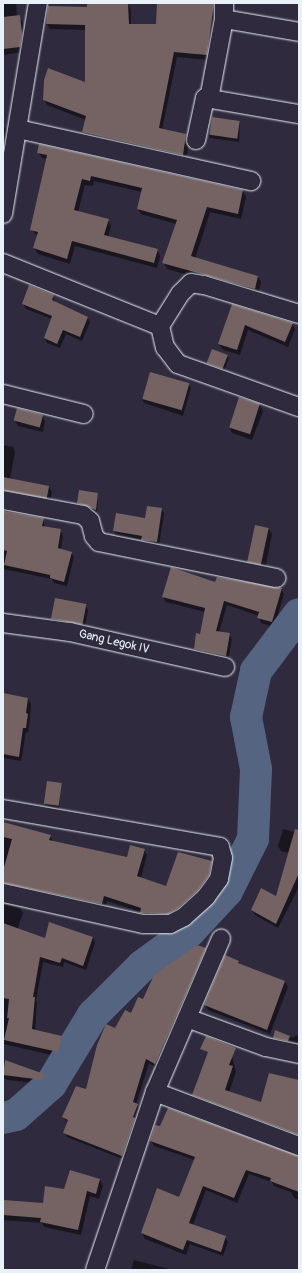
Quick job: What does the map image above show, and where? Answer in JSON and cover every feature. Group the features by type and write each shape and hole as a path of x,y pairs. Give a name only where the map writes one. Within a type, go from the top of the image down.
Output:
{"street":[{"path":"3,214 9,153 18,129 38,3"},
{"path":"209,99 224,11 299,32"},
{"path":"196,140 204,98 299,114"},
{"path":"18,129 251,181"},
{"path":"3,263 160,326"},
{"path":"299,314 204,284 191,283 181,293 160,326 165,347 178,364 299,407"},
{"path":"3,394 84,414"},
{"path":"3,500 83,515 90,521 94,536 99,542 276,578"},
{"name":"Gang Legok IV","path":"3,623 70,632 225,668"},
{"path":"3,809 220,847 223,858 219,879 206,897 184,916 170,924 143,924 3,893"},
{"path":"95,1270 155,1092 221,939"},
{"path":"187,1018 266,1047 299,1054"},
{"path":"155,1092 299,1146"}],"building":[{"path":"128,3 129,24 156,24 157,3 214,3 207,55 174,52 159,128 186,134 183,155 82,132 86,116 43,100 44,80 48,68 85,82 85,25 46,24 48,6 87,7 87,4"},
{"path":"20,15 22,34 20,47 3,49 3,17"},
{"path":"212,117 240,121 237,139 209,135"},
{"path":"39,144 243,190 238,214 207,207 191,256 258,276 255,289 162,263 177,220 137,209 142,188 91,176 90,181 82,179 74,210 109,219 104,235 158,249 154,263 72,241 67,259 33,248 38,232 30,230 47,155 37,153"},
{"path":"29,285 54,295 52,300 88,317 80,337 63,330 57,344 44,338 52,316 22,304"},
{"path":"232,304 293,323 285,342 245,325 237,350 218,344"},
{"path":"212,349 228,355 222,369 207,363"},
{"path":"150,372 189,383 182,410 142,399"},
{"path":"239,397 260,404 250,434 229,427"},
{"path":"17,408 43,415 40,428 14,421"},
{"path":"3,477 49,486 47,499 3,490"},
{"path":"79,490 98,493 96,510 77,503"},
{"path":"147,506 162,508 157,542 141,540 142,536 113,531 116,513 145,518"},
{"path":"3,511 44,518 42,526 61,529 58,548 72,552 64,582 50,578 50,575 4,565 7,551 3,550"},
{"path":"255,525 269,528 261,565 247,562"},
{"path":"171,567 215,582 217,577 282,588 272,622 257,618 259,612 224,601 216,631 230,633 226,656 194,649 196,633 200,634 205,608 162,597"},
{"path":"55,598 86,604 82,625 51,619"},
{"path":"3,693 28,698 26,728 23,728 19,757 3,754"},
{"path":"47,781 62,783 59,806 44,804"},
{"path":"3,822 51,835 49,840 127,857 130,845 145,849 137,876 166,886 178,852 212,861 209,875 198,890 178,908 168,914 140,913 141,908 104,896 102,904 3,883 3,871 12,839 3,837"},
{"path":"295,829 299,830 299,873 276,924 251,910 261,888 276,896"},
{"path":"49,922 93,937 83,966 62,958 60,963 40,957 33,997 35,997 32,1029 62,1036 58,1052 4,1040 9,1018 7,1018 9,999 3,998 3,923 45,938"},
{"path":"197,945 206,948 155,1064 146,1059 133,1102 138,1104 133,1117 135,1118 122,1156 63,1133 68,1120 62,1117 76,1086 86,1089 97,1045 106,1024 115,1028 125,1010 131,1013 138,997 143,999 154,975"},
{"path":"225,955 239,961 238,963 285,981 267,1030 204,1005"},
{"path":"275,1030 290,1036 288,1041 273,1038"},
{"path":"206,1036 236,1048 229,1065 233,1066 225,1090 261,1102 269,1073 299,1080 299,1135 192,1095 208,1052 200,1049"},
{"path":"5,1060 44,1074 43,1080 3,1075"},
{"path":"168,1108 299,1156 299,1192 270,1181 271,1178 246,1170 234,1198 203,1186 189,1223 226,1236 221,1252 187,1240 183,1250 141,1233 157,1188 179,1197 195,1157 150,1141 155,1125 160,1126"},
{"path":"70,1170 100,1179 96,1194 87,1191 78,1230 40,1222 41,1218 3,1215 3,1200 43,1203 45,1186 64,1189"}],"waterway":[{"path":"3,1118 16,1115 51,1084 93,1015 142,966 190,931 227,891 253,839 256,769 246,717 256,671 299,614"}]}
